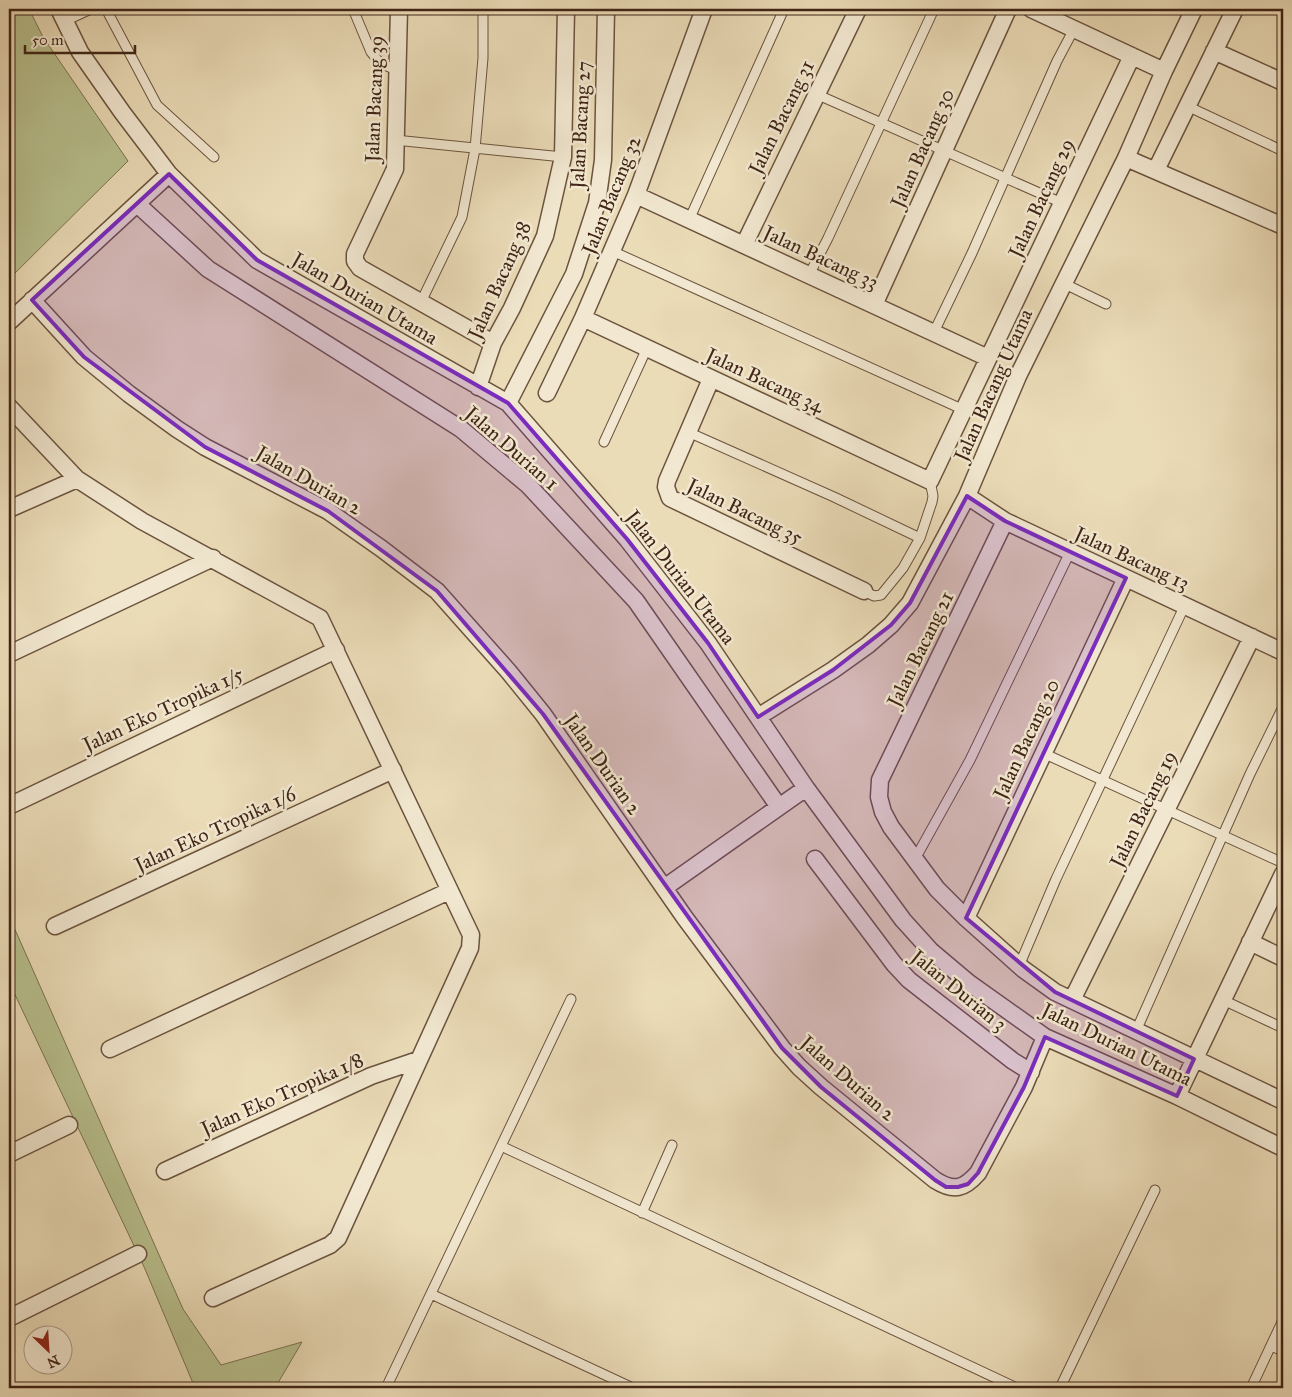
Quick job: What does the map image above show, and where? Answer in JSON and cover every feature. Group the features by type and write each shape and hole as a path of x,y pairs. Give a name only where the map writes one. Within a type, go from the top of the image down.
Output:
{"street":[{"name":"Jalan Bacang 39","path":"399,9 395,168 355,254 355,261 360,268 493,342"},
{"name":"Jalan Bacang 38","path":"478,387 493,342 512,308 545,236 563,158 566,9"},
{"name":"Jalan Bacang 27","path":"508,403 574,274 597,203 603,160 606,9"},
{"name":"Jalan Bacang 32","path":"547,393 636,195 704,9"},
{"name":"Jalan Bacang 31","path":"744,244 858,9"},
{"name":"Jalan Bacang 30","path":"874,305 1008,9"},
{"path":"1031,9 1164,71"},
{"name":"Jalan Bacang Utama","path":"758,717 833,670 868,645 891,625 910,603 967,496 1018,376 1126,158 1164,71 1194,9"},
{"path":"1156,170 1234,9"},
{"name":"Jalan Durian Utama","path":"62,15 80,52 122,112 170,174 257,260 508,403 627,538 708,643 806,788 903,920 931,952 970,983 1045,1037 1177,1096 1283,1148"},
{"path":"1214,52 1283,82"},
{"name":"Jalan Bacang 29","path":"930,481 1132,56"},
{"path":"1126,158 1283,226"},
{"path":"9,322 170,174"},
{"name":"Jalan Bacang 33","path":"636,195 988,358"},
{"name":"Jalan Durian 1","path":"137,204 208,269 461,429 528,485 636,601 779,807"},
{"name":"Jalan Durian 2","path":"32,300 84,357 129,394 177,429 205,447 328,511 382,548 437,591 509,672 543,714 664,888 782,1048 799,1067 935,1180 946,1187 958,1187 968,1184 978,1172 1024,1087 1045,1037"},
{"name":"Jalan Bacang 34","path":"582,318 930,481"},
{"name":"Jalan Bacang 35","path":"711,378 667,481 667,493 670,498 864,591"},
{"path":"9,407 77,479 142,521 318,616 324,623 469,931 471,944 336,1241 213,1298"},
{"path":"9,509 77,479"},
{"name":"Jalan Bacang 13","path":"967,496 1005,521 1283,652"},
{"name":"Jalan Bacang 21","path":"915,859 883,812 879,797 880,780 1005,521"},
{"path":"9,654 213,558"},
{"name":"Jalan Bacang 20","path":"966,918 1126,578"},
{"name":"Jalan Bacang 19","path":"1072,1000 1252,637"},
{"name":"Jalan Eko Tropika 1/5","path":"9,806 336,650"},
{"name":"Jalan Eko Tropika 1/6","path":"54,926 392,770"},
{"path":"664,888 806,788"},
{"name":"Jalan Durian 3","path":"815,859 894,964 909,980 1013,1061 1030,1072"},
{"path":"915,859 937,889 966,918 1019,966 1055,992 1283,1100"},
{"path":"1177,1096 1283,875"},
{"path":"110,1049 449,891"},
{"path":"1250,942 1283,958"},
{"name":"Jalan Eko Tropika 1/8","path":"165,1171 372,1076 418,1060"},
{"path":"9,1154 69,1125"},
{"path":"9,1318 138,1254"}],"lane":[{"path":"62,15 91,9"},
{"path":"106,9 157,106 214,156"},
{"path":"353,9 371,52 380,63 398,72"},
{"path":"421,302 462,217 475,149 483,58 483,9"},
{"path":"689,220 784,9"},
{"path":"809,275 934,9"},
{"path":"934,332 1057,61 1074,29"},
{"path":"816,94 1062,203"},
{"path":"1187,106 1283,151"},
{"path":"396,140 563,158"},
{"path":"612,251 964,410"},
{"path":"1063,283 1106,304"},
{"path":"604,442 647,348"},
{"path":"688,432 834,497 920,538"},
{"path":"864,591 877,596 884,593 904,568 920,538 933,499 930,481"},
{"path":"915,859 970,760 1070,552"},
{"path":"1019,966 1056,879 1185,605"},
{"path":"1136,1031 1250,774 1283,707"},
{"path":"1043,753 1283,863"},
{"path":"386,1388 571,999"},
{"path":"1223,1000 1283,1028"},
{"path":"642,1213 672,1145"},
{"path":"501,1146 1016,1388"},
{"path":"1060,1388 1155,1190"},
{"path":"431,1294 633,1388"},
{"path":"1251,1388 1283,1320"},
{"path":"1271,1346 1283,1351"}],"highlighted area":[{"path":"169,174 257,260 508,403 627,539 708,643 758,717 833,670 891,625 910,603 967,496 1005,521 1126,578 966,918 1055,992 1194,1059 1177,1096 1045,1037 1024,1087 978,1173 968,1184 958,1187 946,1187 935,1180 821,1087 782,1048 543,714 437,591 328,511 205,447 84,357 32,300"}],"green space":[{"path":"9,9 29,9 43,37 128,161 9,279"},
{"path":"9,916 183,1309 221,1365 302,1342 275,1388 195,1388 145,1269 9,982"}]}
